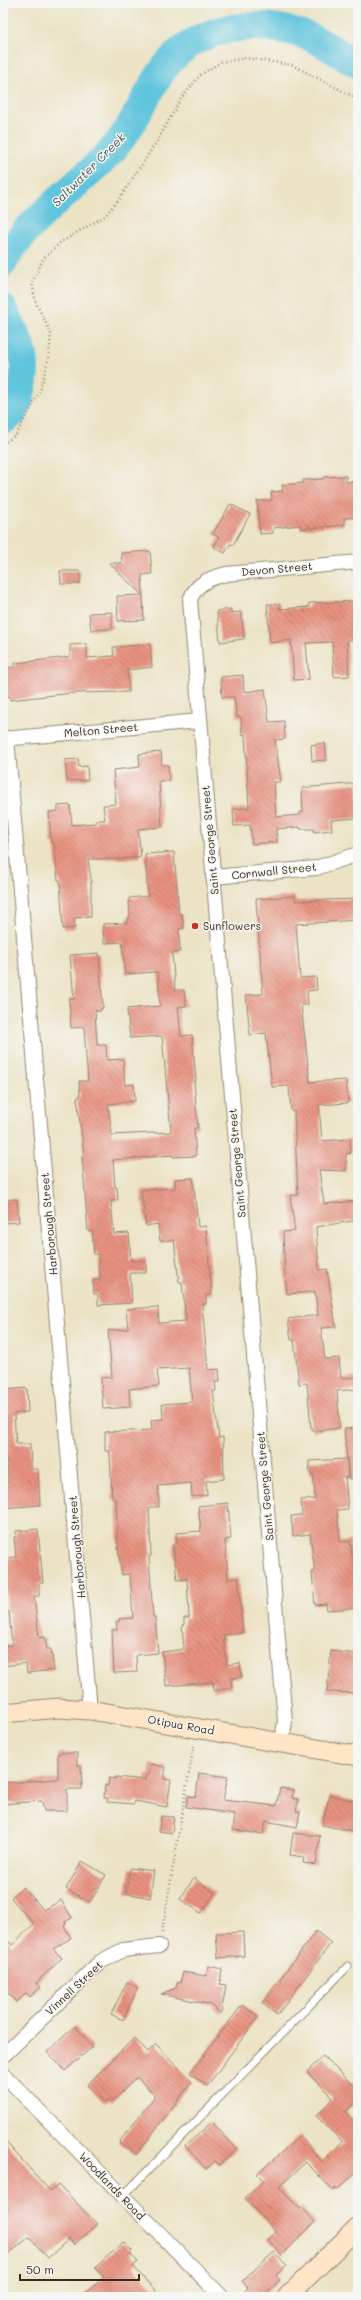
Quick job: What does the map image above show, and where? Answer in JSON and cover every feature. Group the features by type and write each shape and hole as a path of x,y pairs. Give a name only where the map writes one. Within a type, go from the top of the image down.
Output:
{"street":[{"name":"Devon Street","path":"198,586 210,578 226,574 358,562"},
{"name":"Saint George Street","path":"198,586 192,593 190,610 285,1721 282,1742"},
{"name":"Melton Street","path":"5,739 199,722"},
{"name":"Harborough Street","path":"5,739 90,1710"},
{"name":"Cornwall Street","path":"213,877 316,868 358,854"},
{"name":"Otipua Road","path":"3,1713 59,1708 90,1710 358,1756"},
{"name":"Vinnell Street","path":"3,2056 100,1962 124,1950 159,1946"},
{"name":"Woodlands Road","path":"3,2074 222,2297"},
{"path":"287,2297 358,2227"}],"lane":[{"path":"122,2196 348,1966"}],"path":[{"path":"3,444 16,435 40,391 49,357 51,333 36,303 32,283 43,259 61,242 105,216 120,198 159,138 180,100 200,75 221,62 246,58 284,63 292,65 358,99"},
{"path":"159,1946 196,1728"}],"building":[{"path":"346,476 346,482 358,481 358,517 344,518 344,525 301,529 300,525 273,528 273,533 260,534 257,501 272,500 271,492 283,491 282,485 303,483 303,480 323,479 323,477"},
{"path":"230,504 250,514 233,545 230,544 225,553 214,547 219,537 213,534"},
{"path":"150,551 152,574 142,575 144,620 118,621 117,596 142,595 109,563 122,563 121,553"},
{"path":"60,571 80,571 80,584 61,584"},
{"path":"358,601 357,640 347,640 349,676 334,677 332,642 306,643 309,679 294,680 291,640 270,643 267,604 280,604 280,609 309,607 309,603"},
{"path":"231,609 231,613 241,612 244,639 220,642 217,611"},
{"path":"112,612 112,629 91,630 89,613"},
{"path":"87,644 87,658 114,656 113,647 150,644 152,667 127,670 129,692 72,693 10,700 10,696 6,697 3,668 15,667 15,663 70,657 70,645"},
{"path":"243,675 244,692 265,689 269,722 284,721 285,739 275,740 281,782 274,782 276,817 300,815 300,812 303,812 302,788 358,783 358,818 331,820 332,830 314,832 314,829 300,829 300,827 276,829 277,842 252,844 250,825 234,826 233,809 249,808 245,734 242,735 241,717 237,717 234,697 222,697 221,677"},
{"path":"325,743 327,760 312,761 311,745"},
{"path":"161,752 162,765 168,765 169,781 159,781 162,827 138,829 141,857 122,859 88,859 91,880 91,917 74,918 75,928 63,929 60,880 58,880 54,843 51,843 49,812 58,811 58,806 70,805 72,825 96,823 96,820 105,820 103,805 116,804 113,770 140,767 139,754"},
{"path":"78,759 79,767 87,766 88,780 67,781 65,760"},
{"path":"174,852 179,914 182,914 184,928 179,929 180,952 172,953 175,990 184,990 186,1006 178,1007 181,1036 192,1035 198,1128 194,1128 196,1156 173,1157 173,1155 113,1160 115,1187 117,1187 118,1200 111,1201 114,1234 129,1233 131,1261 146,1260 146,1273 130,1273 132,1303 98,1305 98,1294 94,1294 93,1280 100,1279 98,1254 94,1254 92,1231 88,1231 82,1156 84,1155 77,1098 80,1097 79,1081 88,1081 84,1027 71,1028 69,999 74,999 70,955 99,953 103,1008 101,1008 101,1011 95,1011 97,1045 106,1045 107,1060 123,1059 125,1085 134,1084 135,1101 108,1104 112,1135 171,1132 162,1036 130,1038 127,1009 160,1006 158,974 157,972 125,974 122,942 104,943 103,924 127,923 127,918 130,918 129,898 148,896 145,854"},
{"path":"295,896 295,901 358,899 358,920 296,924 300,978 316,977 317,990 307,991 308,1005 301,1005 310,1082 346,1080 348,1103 319,1105 322,1141 350,1139 351,1153 346,1154 346,1171 319,1170 324,1204 358,1201 358,1220 316,1227 319,1270 327,1269 336,1327 321,1328 325,1359 339,1358 341,1378 358,1377 358,1389 337,1391 340,1428 313,1431 313,1428 311,1428 307,1383 299,1384 294,1340 291,1340 288,1319 318,1315 315,1292 287,1294 285,1275 283,1232 295,1231 290,1196 298,1195 294,1111 291,1111 289,1086 272,1087 266,1033 250,1035 246,995 263,994 256,899"},
{"path":"193,1178 198,1227 206,1226 212,1294 206,1295 206,1304 202,1304 208,1370 219,1369 220,1382 215,1382 216,1391 213,1391 219,1438 223,1437 224,1479 206,1481 207,1495 192,1497 191,1483 158,1486 159,1507 149,1507 151,1556 149,1556 153,1617 155,1617 158,1653 136,1655 137,1672 114,1673 112,1630 117,1630 116,1622 119,1622 119,1619 133,1618 130,1574 122,1575 118,1548 116,1499 112,1499 110,1455 109,1451 105,1451 105,1432 152,1430 151,1420 163,1419 162,1404 192,1402 189,1368 157,1370 159,1386 129,1389 130,1407 103,1409 101,1378 112,1377 108,1331 128,1329 126,1309 158,1307 159,1323 186,1321 182,1282 179,1282 174,1240 160,1241 158,1224 146,1226 141,1190 175,1188 175,1179"},
{"path":"17,1199 19,1222 3,1223 3,1200"},
{"path":"27,1388 28,1412 14,1414 16,1444 30,1444 31,1469 38,1469 40,1505 3,1508 3,1483 8,1483 7,1459 3,1459 3,1390"},
{"path":"358,1428 358,1478 349,1479 344,1429"},
{"path":"347,1459 348,1477 345,1477 348,1509 337,1510 340,1542 350,1541 352,1556 354,1556 358,1608 327,1610 326,1604 315,1605 312,1572 315,1572 310,1534 293,1536 291,1516 302,1515 301,1500 315,1499 313,1474 310,1474 309,1461"},
{"path":"228,1503 231,1539 225,1540 228,1579 238,1578 243,1633 223,1635 227,1665 240,1663 242,1677 231,1678 232,1688 214,1691 213,1682 166,1686 162,1652 184,1649 182,1625 184,1625 184,1618 189,1618 187,1579 177,1580 173,1544 177,1543 176,1533 201,1531 198,1506"},
{"path":"38,1529 43,1583 39,1583 39,1596 34,1596 39,1638 45,1637 47,1649 51,1649 54,1670 27,1673 26,1663 3,1666 3,1646 12,1645 9,1612 7,1612 4,1558 16,1557 14,1537 16,1537 16,1531"},
{"path":"331,1651 358,1654 358,1693 327,1692"},
{"path":"58,1753 77,1753 77,1765 81,1765 82,1789 67,1789 67,1811 44,1811 42,1801 3,1804 3,1783 58,1779"},
{"path":"151,1764 166,1767 164,1779 171,1780 167,1807 135,1801 134,1804 107,1802 107,1798 104,1798 105,1785 108,1786 109,1778 115,1779 116,1777 145,1780 146,1775 149,1775"},
{"path":"199,1773 228,1777 223,1800 276,1806 280,1788 294,1790 292,1798 299,1800 296,1811 300,1812 297,1827 266,1821 263,1834 233,1830 235,1814 186,1807 188,1796 196,1797"},
{"path":"330,1795 358,1802 358,1832 322,1825"},
{"path":"161,1816 174,1817 172,1833 159,1831"},
{"path":"293,1833 320,1836 316,1865 303,1863 304,1857 290,1855"},
{"path":"82,1861 106,1875 90,1902 66,1889"},
{"path":"130,1868 154,1871 150,1898 126,1893"},
{"path":"194,1878 215,1893 201,1913 180,1899"},
{"path":"23,1887 44,1910 61,1900 72,1918 65,1922 66,1924 64,1926 71,1938 53,1949 62,1958 36,1983 41,1987 30,1997 26,1993 17,2002 3,1988 3,1935 12,1945 34,1924 11,1898"},
{"path":"316,1931 331,1943 277,2015 262,2003"},
{"path":"243,1932 244,1956 218,1958 216,1933"},
{"path":"208,1966 222,1969 220,1984 226,1985 221,2014 212,2005 161,1994 176,1988 177,1983 180,1983 183,1972 207,1976"},
{"path":"127,1982 138,1988 123,2020 111,2014"},
{"path":"242,2005 258,2017 207,2086 190,2073"},
{"path":"75,2026 92,2047 65,2071 47,2052"},
{"path":"134,2038 148,2052 156,2044 192,2082 136,2155 119,2142 155,2096 137,2077 111,2103 108,2100 105,2103 87,2085"},
{"path":"323,2056 352,2084 358,2079 358,2101 345,2112 358,2126 358,2170 337,2190 335,2188 333,2191 306,2162 279,2187 300,2209 302,2207 315,2222 282,2255 267,2239 276,2232 245,2198 264,2181 257,2174 300,2136 322,2161 343,2142 316,2116 333,2098 307,2072"},
{"path":"212,2122 237,2149 219,2165 215,2161 206,2169 185,2146"},
{"path":"3,2139 50,2191 58,2184 97,2224 74,2245 69,2239 48,2258 29,2237 3,2259 3,2213 8,2209 3,2203"},
{"path":"123,2242 132,2251 130,2254 138,2262 133,2266 161,2297 81,2297 104,2277 95,2268"},
{"path":"274,2252 286,2266 276,2275 280,2280 262,2297 239,2297 248,2288 242,2281"}],"waterway":[{"name":"Saltwater Creek","path":"3,263 13,247 39,217 101,162 114,148 129,128 166,66 179,52 195,41 230,29 268,27 305,35 358,64"},
{"name":"Saltwater Creek","path":"3,309 22,349 25,368 24,380 17,405 13,412 3,420"}],"place":[{"name":"Sunflowers","path":"195,926"}]}
